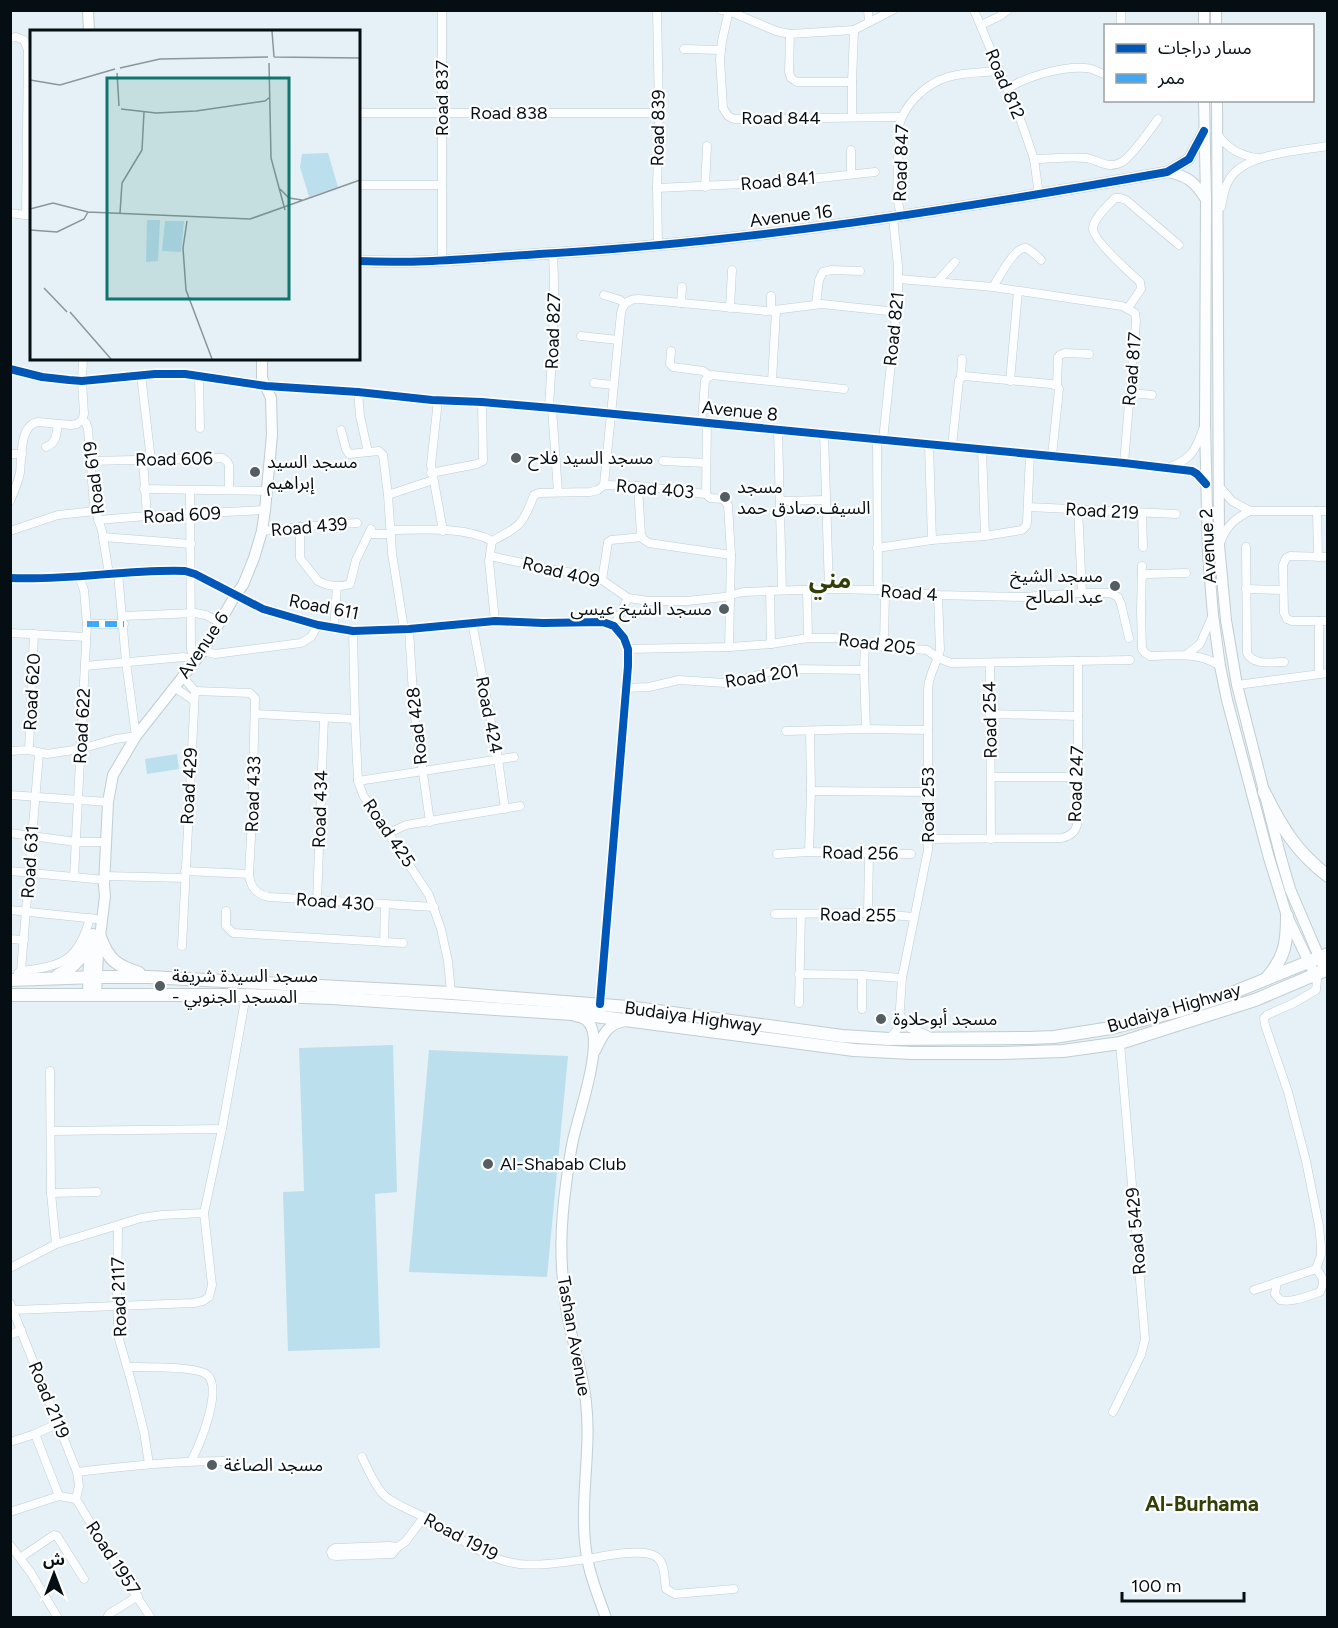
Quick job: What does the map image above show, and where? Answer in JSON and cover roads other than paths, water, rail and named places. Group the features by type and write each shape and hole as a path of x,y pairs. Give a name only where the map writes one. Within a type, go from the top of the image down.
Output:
{"main road":[{"path":"1264,792 1280,824 1294,845 1328,876"},
{"path":"1265,980 1283,955 1287,935 1287,916"},
{"path":"48,979 75,965 96,936 113,961 124,968 149,977"},
{"name":"Budaiya Highway","path":"10,979 149,977 452,993 600,1004 830,1035 890,1039 1029,1038 1111,1028 1190,1007 1222,997 1318,958"},
{"name":"Budaiya Highway","path":"10,996 92,994 332,998 629,1020 792,1043 880,1052 1002,1053 1063,1051 1120,1043 1255,1000 1322,972"}],"street":[{"path":"88,10 89,30"},
{"name":"Road 837","path":"442,10 442,260"},
{"name":"Road 839","path":"657,10 658,246"},
{"path":"721,10 790,34 854,30 893,10"},
{"path":"868,10 868,22"},
{"name":"Road 812","path":"974,10 1008,88 1034,159 1039,195"},
{"path":"981,25 1008,10"},
{"name":"Road 844","path":"729,11 720,59 723,108 728,116 734,119 901,117"},
{"path":"852,117 854,30"},
{"path":"790,34 789,72 791,78 797,82 852,82"},
{"path":"10,38 16,37 24,40 28,50 29,215 10,213"},
{"path":"684,49 721,50"},
{"path":"1008,88 1040,74 1073,68 1088,68 1104,74"},
{"name":"Road 847","path":"897,217 899,126 901,117 908,106 925,88 938,80 953,76 1000,71"},
{"name":"Avenue 2","path":"1204,102 1206,199 1204,424 1208,554 1213,615 1227,700 1287,916 1318,958"},
{"name":"Avenue 2","path":"1217,102 1220,545 1226,620 1237,685 1290,889 1322,972"},
{"name":"Road 838","path":"360,113 659,113"},
{"path":"1034,159 1087,158 1110,166 1119,164 1127,158 1158,119"},
{"name":"Avenue 16","path":"360,261 442,260 658,246 897,217 1167,172 1179,167 1189,159 1204,131"},
{"path":"1217,133 1235,152 1259,158"},
{"path":"705,186 707,146"},
{"path":"1218,220 1225,189 1229,180 1242,165 1259,158 1328,146"},
{"path":"851,150 851,174"},
{"name":"Road 841","path":"657,188 783,182 875,172"},
{"path":"1167,172 1191,180 1206,199"},
{"path":"360,185 442,185"},
{"path":"1128,308 1142,285 1096,236 1093,230 1099,216 1114,198 1126,200 1179,245"},
{"name":"Road 821","path":"884,647 878,549 880,440 897,312 899,279 897,217"},
{"path":"993,287 1018,250 1027,249 1041,260"},
{"name":"Road 827","path":"551,408 555,289 553,254"},
{"path":"937,282 955,262"},
{"path":"730,308 732,270"},
{"path":"816,304 819,277 823,272 860,271"},
{"name":"Road 817","path":"899,279 993,287 1122,306 1135,313 1125,463"},
{"path":"681,303 682,287"},
{"path":"1010,381 1018,291"},
{"path":"604,294 625,304 635,299 774,310 816,304 897,312"},
{"path":"771,296 774,310 772,381"},
{"name":"Road 403","path":"604,485 621,313 625,304"},
{"path":"581,336 618,340"},
{"path":"671,351 670,364 673,368 703,371 710,376 844,389"},
{"path":"1052,456 1059,393 1057,386 1058,357 1065,353 1089,354"},
{"path":"952,446 962,359"},
{"name":"Road 619","path":"83,360 83,417 87,426 95,511 103,537 109,574"},
{"name":"Avenue 6","path":"92,994 96,936 105,896 108,801 113,775 136,736 198,656 243,585 262,531 268,491 272,398 262,378 262,360"},
{"name":"Avenue 8","path":"10,369 42,377 82,381 141,375 198,376 266,386 705,422 1169,468 1192,471 1206,484"},
{"path":"141,375 147,460 144,489 147,516"},
{"path":"198,376 200,428"},
{"path":"710,376 705,381 706,494 710,498 723,499 727,503 731,555 729,647"},
{"path":"961,377 1057,386"},
{"path":"594,383 613,385"},
{"path":"341,430 348,453 368,452 362,428 358,392"},
{"path":"1130,393 1152,395"},
{"path":"438,400 431,465 443,531"},
{"path":"388,495 432,477 483,461 482,402"},
{"path":"551,408 558,492"},
{"path":"10,501 19,476 28,426 38,422 74,424 83,417"},
{"path":"46,447 56,439 58,424"},
{"path":"1169,468 1191,455 1198,444 1204,424"},
{"path":"778,430 782,590"},
{"path":"824,434 829,589"},
{"path":"929,444 932,540"},
{"path":"982,449 985,536"},
{"path":"10,454 22,451"},
{"name":"Road 428","path":"368,452 381,451 385,465 394,570 407,629 414,711 430,822"},
{"path":"878,549 932,540 1018,531 1026,526 1030,454"},
{"name":"Road 606","path":"90,461 222,459 229,465 229,490"},
{"path":"663,461 706,463"},
{"path":"1219,484 1232,501 1250,511"},
{"name":"Road 403","path":"492,541 514,530 524,520 534,495 539,493 590,492 604,485 638,486 706,494"},
{"path":"638,486 642,537 649,543 731,555"},
{"path":"144,489 268,491"},
{"path":"190,490 192,650 193,655 198,656"},
{"path":"780,501 826,500"},
{"name":"Road 219","path":"1028,507 1176,514"},
{"path":"1078,509 1082,592"},
{"name":"Road 609","path":"98,520 265,510"},
{"path":"10,531 58,515 95,511"},
{"path":"1220,545 1223,534 1230,524 1239,516 1250,511 1328,511"},
{"path":"1317,511 1318,556"},
{"path":"1142,513 1143,547"},
{"name":"Road 439","path":"262,531 357,524"},
{"path":"300,527 300,558 318,581 337,586 350,584 356,560 370,532 443,531 468,533 487,538 492,541 490,574 495,621"},
{"path":"103,537 191,544"},
{"path":"602,580 608,542 642,537"},
{"path":"1246,547 1248,656 1257,662 1284,662"},
{"name":"Road 409","path":"490,556 590,576 602,580 628,598"},
{"path":"1237,685 1323,673 1323,621 1287,619 1284,613 1283,563 1290,556 1328,557"},
{"path":"1142,566 1142,649 1145,653 1150,656 1203,657 1220,666"},
{"name":"Road 611","path":"10,578 190,572 263,609 318,625 353,631 495,621 603,622 614,626"},
{"path":"10,751 29,750 47,754 136,736 126,662 118,573"},
{"path":"1142,576 1186,573"},
{"name":"Road 622","path":"74,877 87,624 84,590 79,577"},
{"path":"334,628 337,586"},
{"name":"Road 4","path":"628,598 649,601 687,601 724,597 743,592 829,589 1023,597 1082,592 1110,593 1118,597 1121,604 1129,638"},
{"path":"1246,589 1283,590"},
{"path":"807,590 808,638"},
{"path":"770,591 771,644"},
{"name":"Road 253","path":"890,1039 898,1027 902,978 926,865 929,839 928,683 938,658 940,637 938,595"},
{"path":"600,1004 628,649 624,638 614,626 628,598"},
{"path":"87,624 191,613 202,614 219,622"},
{"path":"1185,656 1200,644 1213,615"},
{"name":"Road 424","path":"472,622 505,809"},
{"path":"85,666 198,656 301,643 311,637 318,625"},
{"name":"Road 425","path":"353,631 358,782 363,795 429,895 441,929 452,993"},
{"name":"Road 620","path":"10,633 86,637"},
{"name":"Road 620","path":"29,750 34,634"},
{"name":"Road 205","path":"628,649 729,647 808,638 835,638 884,647 927,650 951,663 1130,660"},
{"path":"865,643 866,729"},
{"name":"Road 247","path":"929,839 1062,838 1074,832 1078,826 1078,661"},
{"name":"Road 254","path":"990,663 991,839"},
{"name":"Road 201","path":"626,688 649,687 679,680 725,683 776,670 864,670"},
{"path":"182,676 195,691 250,693 255,698 256,714 355,719"},
{"path":"174,687 193,700"},
{"name":"Road 429","path":"182,946 195,691"},
{"name":"Road 433","path":"249,874 256,714"},
{"path":"990,714 1078,716"},
{"name":"Road 434","path":"317,901 324,718"},
{"path":"786,731 928,730"},
{"name":"Road 256","path":"809,852 810,731"},
{"name":"Road 631","path":"21,971 39,753"},
{"path":"358,782 514,757"},
{"name":"Road 254","path":"991,777 1078,777"},
{"path":"811,791 928,792"},
{"path":"10,795 108,801"},
{"path":"389,832 402,826 520,806"},
{"path":"10,833 76,842 106,842"},
{"name":"Road 256","path":"777,854 809,852 911,854"},
{"path":"868,913 869,854"},
{"path":"10,871 105,880 185,874 249,874"},
{"name":"Road 430","path":"249,874 252,886 261,895 269,897 434,907"},
{"name":"Avenue 6","path":"96,936 93,918 105,880"},
{"path":"384,942 385,905"},
{"path":"10,910 93,918 81,944 67,960 52,967 21,971 10,979"},
{"name":"Road 430","path":"226,911 226,926 233,933 404,943"},
{"name":"Road 255","path":"775,914 868,913 914,917"},
{"name":"Road 255","path":"799,1003 801,914"},
{"path":"10,939 24,940"},
{"path":"1316,1269 1321,1256 1321,1246 1306,1161 1288,1092 1264,1018 1316,990 1317,980 1322,972"},
{"path":"799,975 862,975 902,978"},
{"path":"862,975 862,1009"},
{"path":"12,1306 194,1303 209,1297 212,1285 204,1213 222,1130 246,995"},
{"path":"566,1014 580,1017 590,1024 594,1054"},
{"path":"900,1016 910,1028 935,1037"},
{"path":"594,1054 611,1025 629,1020"},
{"name":"Road 5429","path":"1113,1412 1142,1355 1145,1339 1120,1043"},
{"name":"Tashan Avenue","path":"594,1054 574,1134 561,1221 560,1247 567,1313 586,1401 588,1446 584,1521 587,1559 606,1617"},
{"path":"50,1071 51,1193 56,1244"},
{"path":"51,1131 222,1130"},
{"path":"51,1193 97,1192"},
{"name":"Road 2117","path":"10,1268 56,1244 141,1218 204,1213"},
{"name":"Road 2117","path":"118,1226 119,1339 144,1432 149,1464"},
{"path":"1254,1290 1316,1269"},
{"path":"1276,1282 1275,1294 1280,1300 1286,1302 1297,1300 1320,1292 1324,1279 1316,1269"},
{"name":"Road 2119","path":"12,1306 77,1472 79,1486 76,1499"},
{"path":"10,1335 21,1330"},
{"path":"128,1368 194,1370 203,1372 210,1378 211,1407 202,1441 191,1461"},
{"path":"10,1442 59,1423"},
{"path":"35,1434 59,1496"},
{"name":"Road 1919","path":"362,1457 373,1481 384,1495 486,1554 508,1562 531,1564 624,1553 647,1553 660,1560 666,1590 670,1592 675,1594 734,1589"},
{"path":"77,1472 149,1464 224,1461"},
{"path":"10,1512 59,1496 76,1499"},
{"name":"Road 1957","path":"76,1499 151,1617"},
{"path":"398,1547 335,1548 331,1552 336,1556 392,1554 406,1541 424,1517"},
{"path":"20,1557 57,1536 84,1579"},
{"path":"10,1545 58,1617"},
{"path":"107,1617 138,1596"}],"place":[{"name":"مسجد السيد فلاح","path":"516,458"},
{"name":"مسجد السيد إبراهيم","path":"255,472"},
{"name":"مسجد السيف.صادق حمد","path":"725,497"},
{"name":"مسجد الشيخ عبد الصالح","path":"1115,586"},
{"name":"مسجد الشيخ عيسى","path":"724,609"},
{"name":"مسجد السيدة شريفة - المسجد الجنوبي","path":"160,986"},
{"name":"مسجد أبوحلاوة","path":"881,1019"},
{"name":"Al-Shabab Club","path":"488,1164"},
{"name":"مسجد الصاغة","path":"212,1465"}],"district":[{"name":"مني","path":"830,580"},
{"name":"Al-Burhama","path":"1202,1504"}]}
